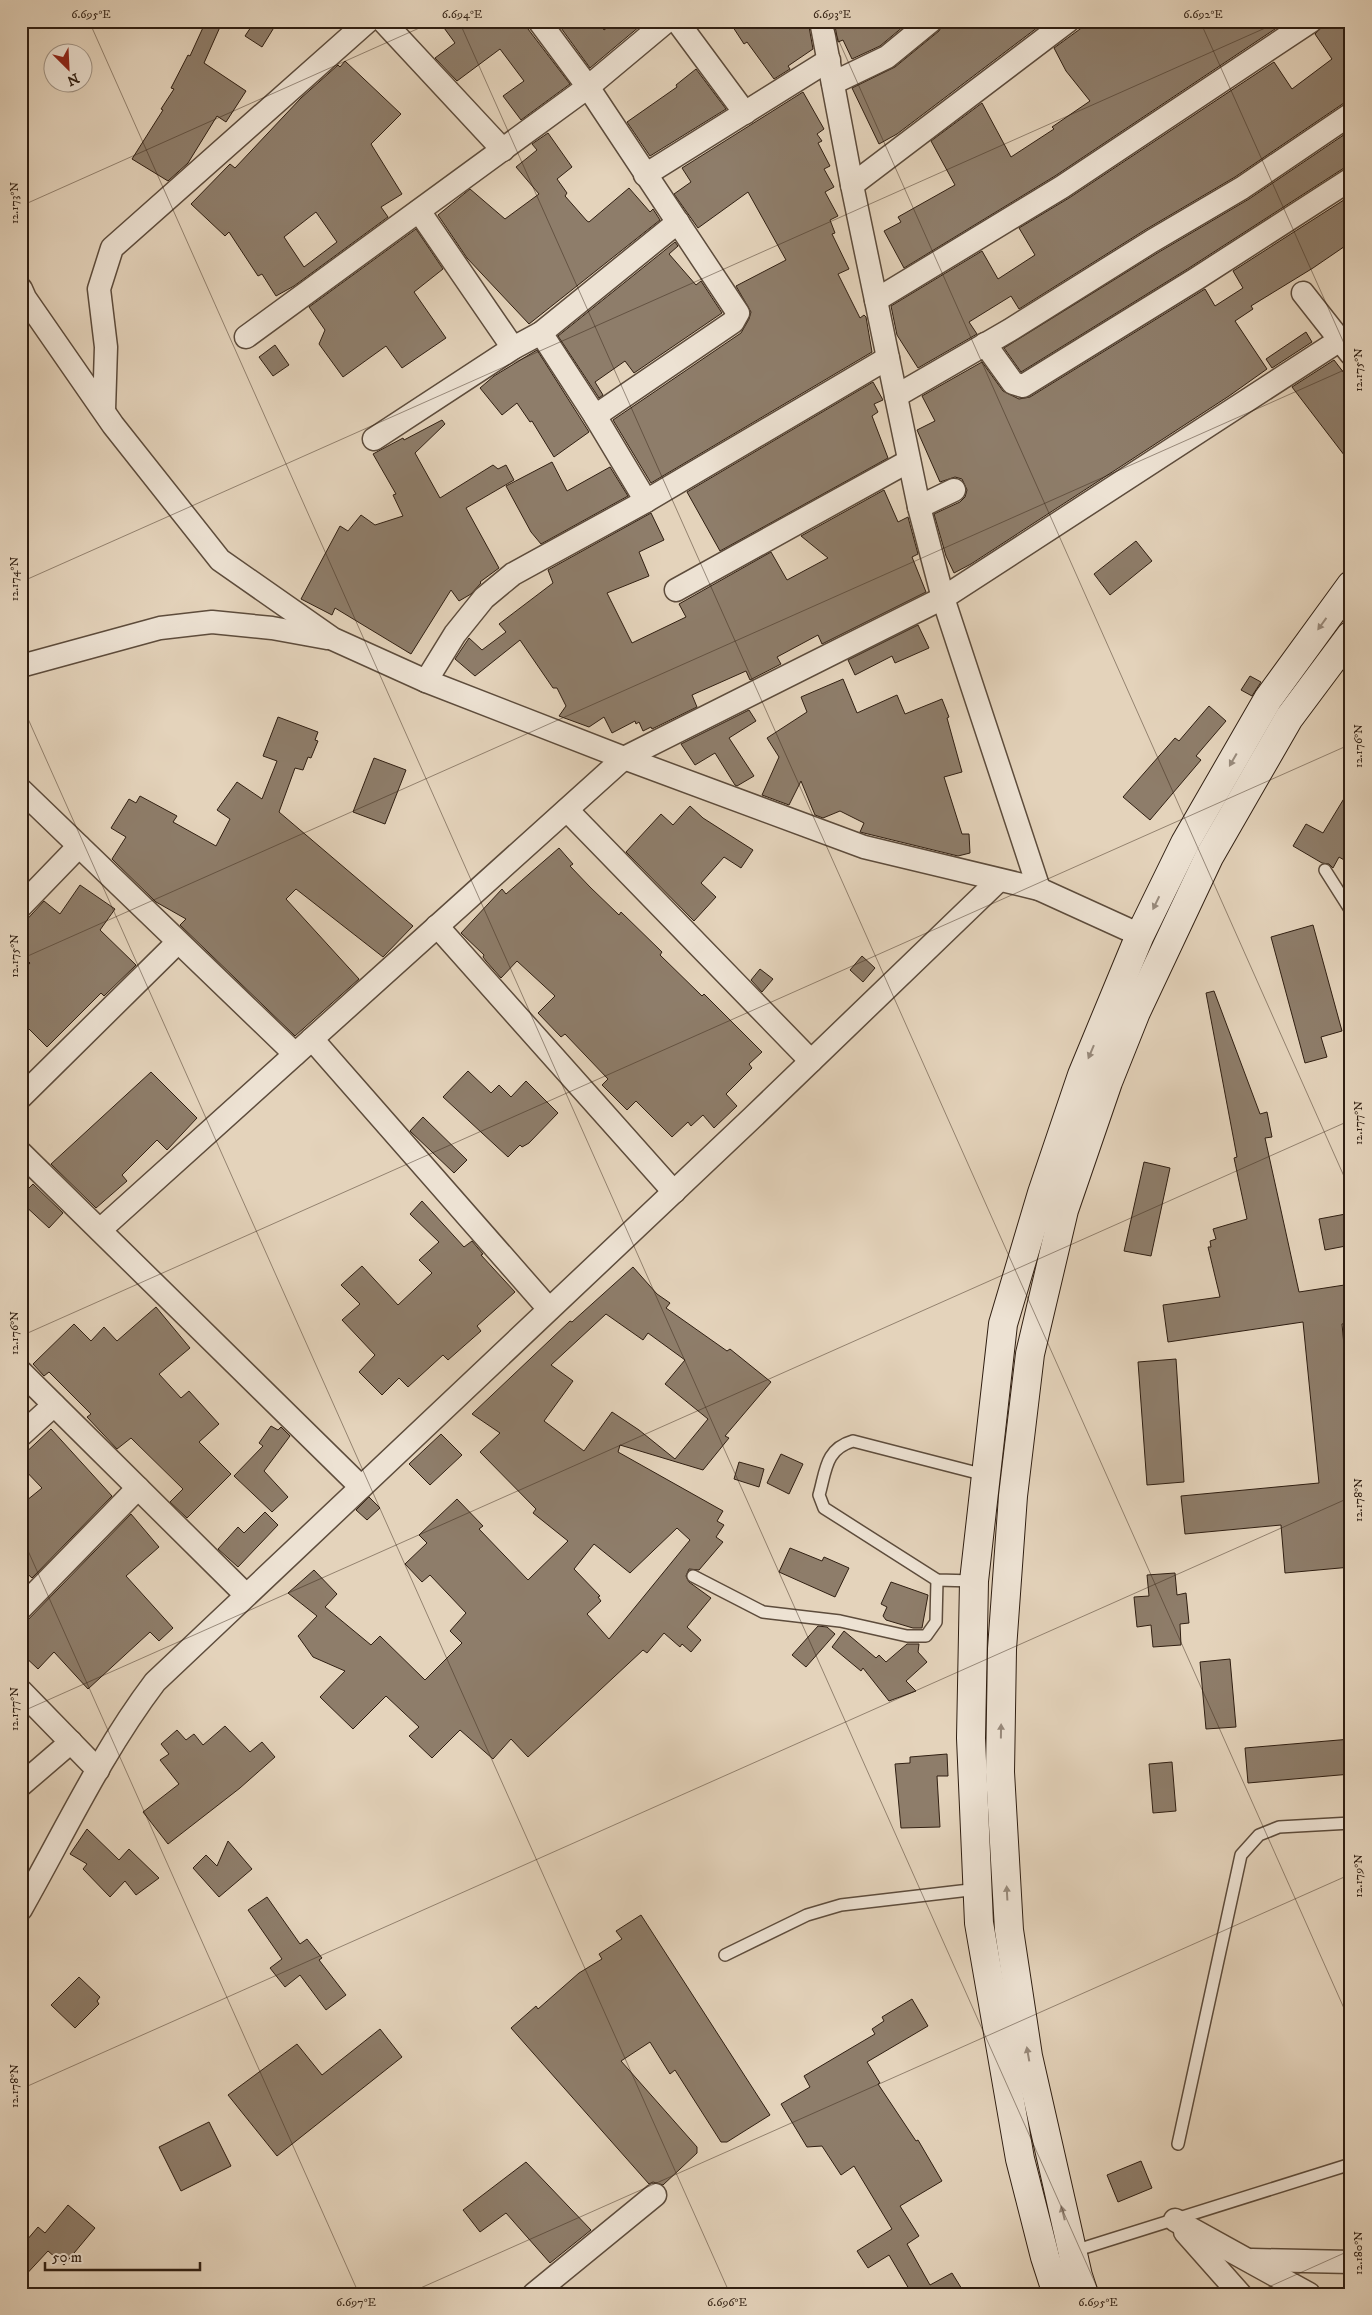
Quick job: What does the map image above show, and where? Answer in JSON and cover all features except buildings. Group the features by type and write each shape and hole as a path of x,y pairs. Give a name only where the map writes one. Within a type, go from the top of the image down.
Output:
{"street":[{"path":"104,410 106,347 99,288 112,248 368,21"},
{"path":"384,21 503,150"},
{"path":"539,21 588,87 738,313 733,322 595,416"},
{"path":"246,337 588,87 667,21"},
{"path":"678,21 745,113"},
{"path":"821,21 852,185 919,507 943,598 1039,889"},
{"path":"833,83 887,57 931,21"},
{"path":"852,185 1068,21"},
{"path":"876,300 1062,187 1311,21"},
{"path":"645,175 829,60"},
{"path":"896,396 1270,171 1351,114"},
{"path":"985,344 1013,383 1023,386 1196,279 1351,179"},
{"path":"419,211 513,348"},
{"path":"374,439 513,348 541,333 678,222"},
{"path":"21,289 25,298 113,425 220,560 333,639 426,681 624,758 864,847 1039,889 1140,935"},
{"path":"100,1230 624,758 943,598 1345,347 1304,293"},
{"path":"541,333 595,416 646,501"},
{"path":"426,681 455,634 484,598 513,574 646,501 888,358"},
{"path":"676,590 909,460"},
{"path":"919,507 954,490"},
{"path":"1084,2294 1058,2254 1020,2159 979,1923 971,1738 974,1581 1000,1347 1006,1314 1042,1193 1082,1075 1140,935 1185,843 1268,699 1351,585"},
{"path":"21,666 160,628 212,622 272,628 333,639"},
{"path":"1057,2294 1058,2254 1008,1930 1000,1772 1002,1649 1013,1496 1030,1354 1064,1210 1108,1082 1136,1012 1209,857 1290,718 1351,635"},
{"path":"21,790 295,1054"},
{"path":"567,810 811,1061"},
{"path":"21,906 79,846"},
{"path":"21,1909 130,1714 155,1682 674,1192 999,880"},
{"path":"438,926 674,1192"},
{"path":"21,1096 178,942"},
{"path":"312,1039 549,1309"},
{"path":"21,1153 361,1487"},
{"path":"21,1372 246,1595"},
{"path":"21,1435 54,1405"},
{"path":"21,1608 138,1488"},
{"path":"21,1691 98,1770"},
{"path":"21,1784 71,1742"},
{"path":"534,2294 655,2195"},
{"path":"1175,2220 1309,2294"},
{"path":"1175,2220 1240,2294"},
{"path":"1248,2260 1351,2262"}],"lane":[{"path":"1325,870 1351,911"},
{"path":"974,1581 937,1580 824,1508 819,1495 831,1455 841,1444 853,1441 985,1475"},
{"path":"693,1576 763,1612 840,1621 907,1636 926,1636 936,1622 937,1580"},
{"path":"1178,2144 1241,1856 1259,1835 1279,1827 1351,1823"},
{"path":"725,1955 807,1915 841,1904 978,1889"},
{"path":"1058,2254 1175,2220 1351,2164"}]}
